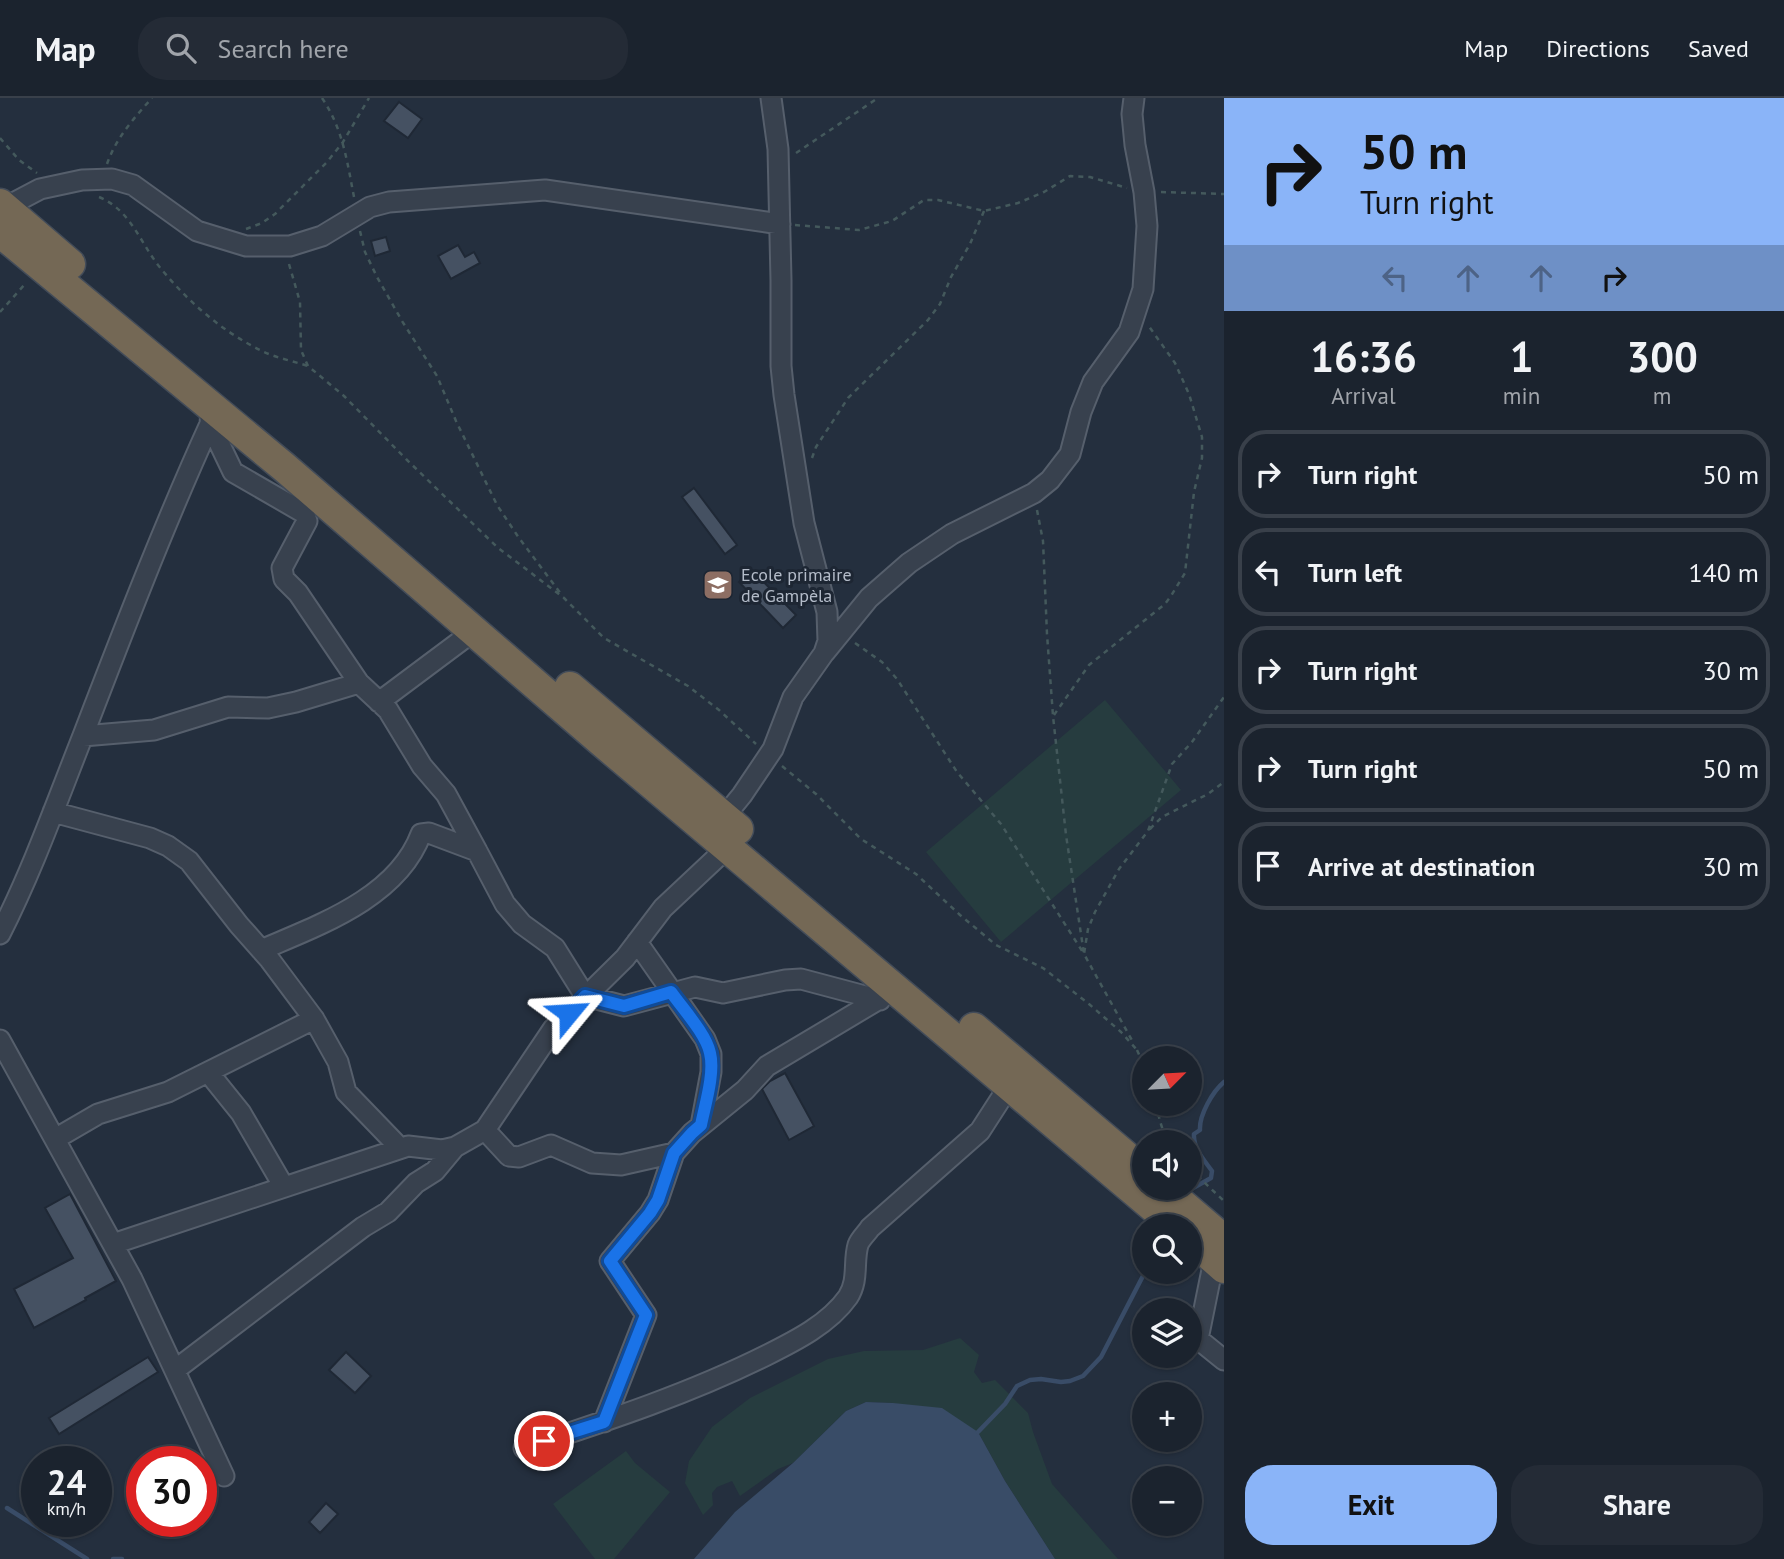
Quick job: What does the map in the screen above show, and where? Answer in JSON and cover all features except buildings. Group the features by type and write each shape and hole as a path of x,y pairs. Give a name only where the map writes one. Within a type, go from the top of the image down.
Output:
{"highway":[{"path":"1,215 39,265 210,416 284,467 728,847 888,993 1132,1177"},
{"path":"1,215 724,817 1132,1162"},
{"path":"1161,1200 1221,1256"},
{"path":"1202,1245 1221,1256"}],"street":[{"path":"771,98 778,164 781,366 804,523 827,612 828,641 824,653"},
{"path":"724,817 743,795 773,749 793,697 824,653 869,598 908,563 952,534 1034,493 1050,480 1070,454 1081,412 1093,382 1129,332 1143,289 1147,237 1144,192 1132,114 1134,98"},
{"path":"1,215 40,189 82,180 112,179 133,185 197,231 246,246 290,246 321,236 370,207 389,202 545,190 780,224"},
{"path":"210,416 233,472 304,513 307,521 282,568 284,579 299,593 359,682 388,710 422,766 446,794 505,904 522,924 555,948 585,996 624,1006 695,987 723,993 801,979 888,993"},
{"path":"0,934 19,896 210,416"},
{"path":"379,702 474,631"},
{"path":"83,736 154,730 228,707 268,708 359,682"},
{"path":"53,812 150,838 168,846 188,861 314,1019 338,1062 346,1092 400,1149"},
{"path":"261,950 335,918 379,889 404,866 421,834 429,833 477,851"},
{"path":"113,1244 408,1146 442,1150 455,1147 485,1130 553,1029 625,958 663,908 728,847"},
{"path":"636,943 705,1039 711,1054 711,1072 701,1125"},
{"path":"604,1422 646,1315 610,1261 658,1200 674,1153 701,1125 746,1090 767,1066 888,993"},
{"path":"55,1139 98,1115 168,1092 314,1019"},
{"path":"0,1040 132,1279 224,1476"},
{"path":"208,1072 241,1113 284,1186"},
{"path":"524,1448 604,1422 726,1375 795,1341 831,1315 849,1295 856,1278 858,1244 870,1228 980,1131 1009,1086"},
{"path":"485,1130 509,1156 519,1157 551,1145 592,1163 621,1165 674,1153"},
{"path":"175,1370 363,1227 388,1212 416,1183 435,1171 455,1147"},
{"path":"1221,1256 1198,1339 1224,1360"}],"path":[{"path":"106,200 102,179 112,150 152,98"},
{"path":"322,98 343,142 365,252 377,277 437,376 497,505 564,598"},
{"path":"220,238 262,223 275,214 327,162 343,142 369,98"},
{"path":"778,164 878,98"},
{"path":"780,224 859,230 892,221 924,200 938,200 984,211 1031,198 1070,176 1090,177 1144,192 1224,194"},
{"path":"812,458 816,447 848,398 928,320 940,304 984,211"},
{"path":"284,246 300,302 301,350 308,366"},
{"path":"157,263 189,300 228,332 264,352 308,366 344,396 497,547 564,598 604,638 688,686 816,794 861,839 916,874 996,945 1043,968 1097,1011 1134,1046"},
{"path":"0,312 39,265"},
{"path":"1053,716 1089,665 1165,604 1185,573 1194,492 1202,458 1202,437 1189,394 1175,363 1137,312"},
{"path":"1034,493 1043,541 1046,634 1053,716 1066,835 1084,954"},
{"path":"841,633 882,662 897,679 957,772 1001,824 1084,954 1135,1046"},
{"path":"1148,831 1171,764 1192,742 1224,697"},
{"path":"1084,954 1088,929 1096,912 1119,869 1148,831 1163,817 1208,794 1224,782"},
{"path":"1202,1180 1224,1201"}],"green space":[{"path":"1105,700 1181,790 1001,942 926,852"},
{"path":"960,1338 979,1355 974,1372 982,1383 995,1380 1028,1413 1052,1484 1118,1559 1055,1559 1005,1481 978,1432 893,1403 866,1402 846,1411 793,1463 778,1469 740,1496 732,1481 717,1487 712,1493 713,1505 703,1515 685,1483 689,1461 712,1427 750,1398 828,1359 864,1351 923,1350"},
{"path":"626,1451 635,1463 670,1492 614,1559 595,1559 553,1504"}],"water":[{"path":"866,1402 942,1408 978,1432 1005,1481 1055,1559 694,1559 735,1512 793,1463 846,1411"}],"waterway":[{"path":"1200,1130 1208,1104 1224,1082"},
{"path":"1202,1156 1212,1171 1211,1178 1202,1183"},
{"path":"978,1432 1005,1404 1017,1386 1030,1380 1061,1382 1083,1376 1101,1357 1139,1284"},
{"path":"7,1508 87,1559"},
{"path":"113,1559 122,1559"}],"place":[{"name":"Ecole primaire de Gampèla","path":"718,585"}],"route":[{"path":"544,1441 604,1422 646,1315 610,1261 658,1200 674,1153 701,1125 711,1072 711,1054 705,1039 671,992 624,1006 585,996 569,1013"}]}
